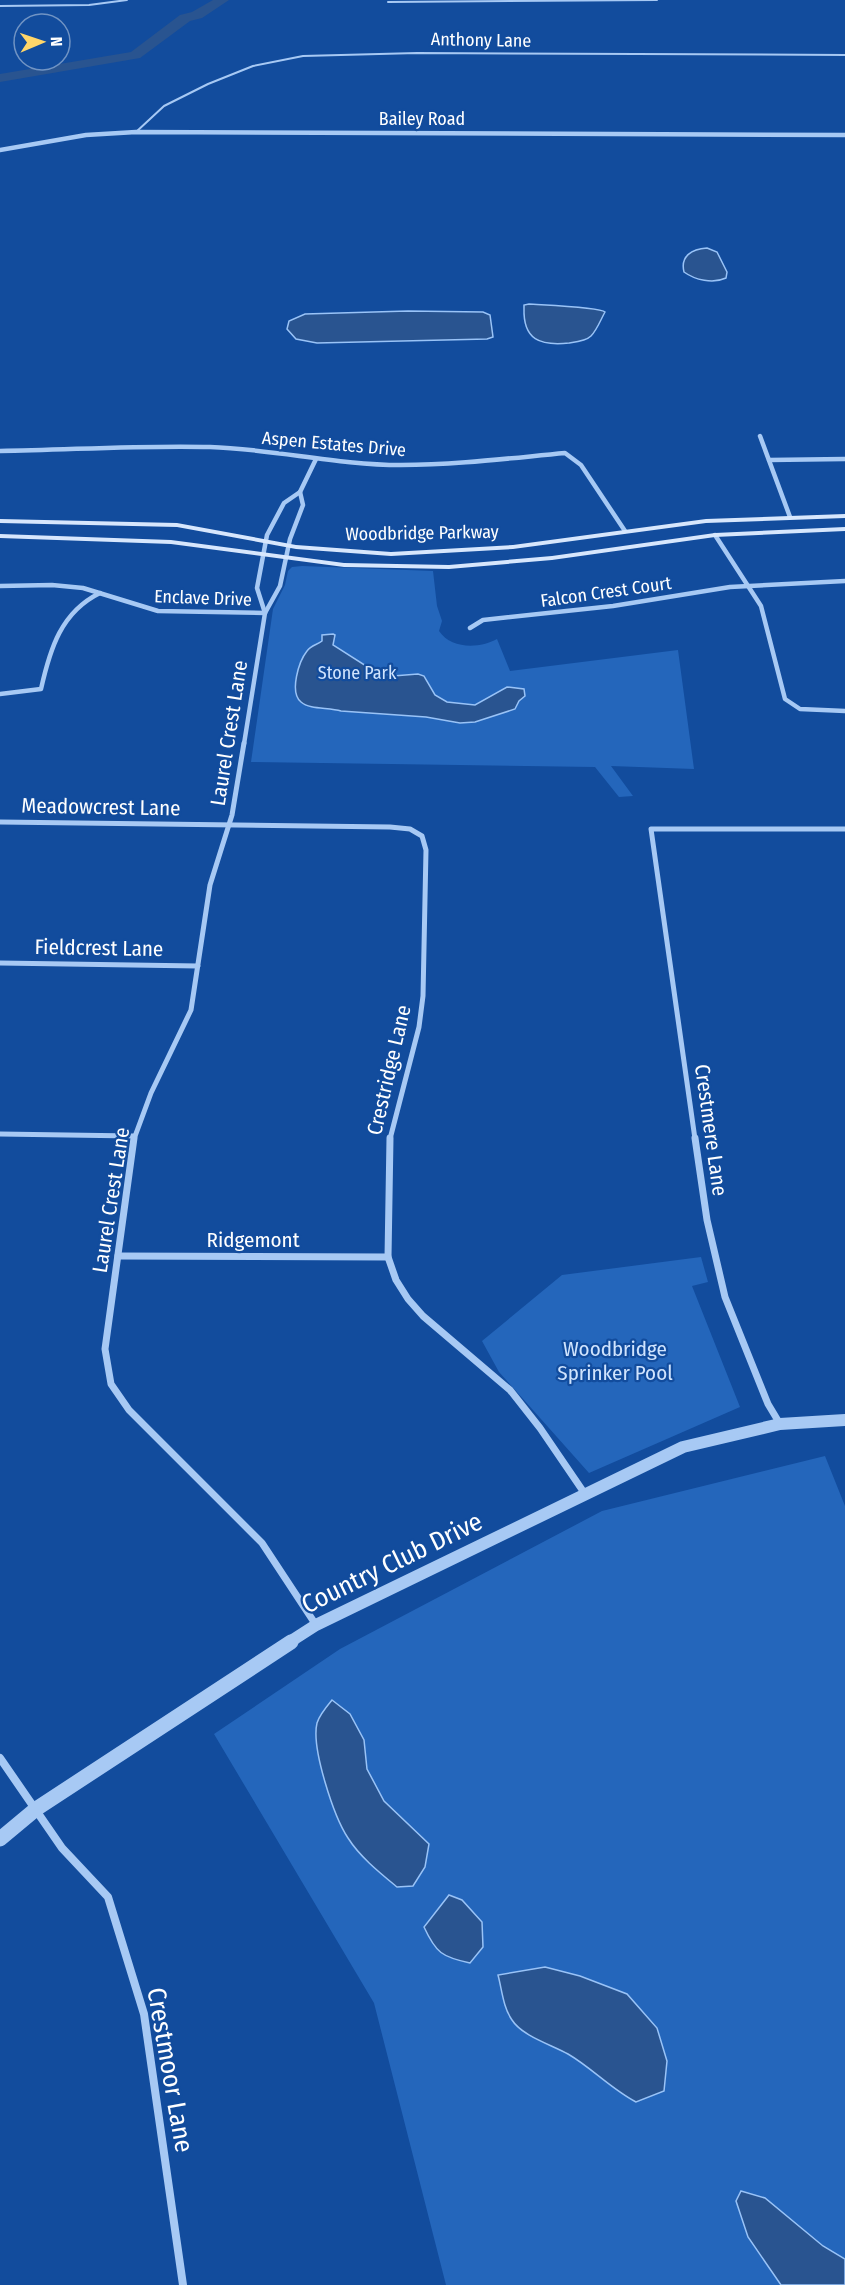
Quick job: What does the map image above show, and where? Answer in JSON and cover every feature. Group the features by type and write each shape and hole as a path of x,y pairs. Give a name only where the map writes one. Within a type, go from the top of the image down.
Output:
{"main road":[{"name":"Woodbridge Parkway","path":"0,520 177,525 289,546 391,554 448,552 564,541 706,521 845,516"},
{"name":"Woodbridge Parkway","path":"0,536 160,541 344,565 481,565 552,558 715,535 845,529"}],"street":[{"path":"89,5 90,0"},
{"path":"0,6 89,5 127,0"},
{"path":"388,2 657,0"},
{"name":"Anthony Lane","path":"136,132 164,106 208,84 253,66 303,56 352,53 845,55"},
{"name":"Bailey Road","path":"0,150 86,135 136,132 845,135"},
{"path":"760,436 790,517"},
{"name":"Aspen Estates Drive","path":"0,451 201,447 271,452 316,459 431,464 565,453 581,465 625,531"},
{"path":"300,492 316,459"},
{"path":"769,460 845,459"},
{"name":"Laurel Crest Lane","path":"265,613 257,588 265,542 284,503 300,492 303,505 289,546 280,586 265,613 230,825 210,885 191,1010 151,1093 134,1136 105,1349 111,1384 129,1410 262,1543 316,1625"},
{"path":"715,535 765,616 785,699 800,709 845,711"},
{"name":"Falcon Crest Court","path":"470,628 483,620 588,610 747,586 845,581"},
{"name":"Enclave Drive","path":"0,586 84,588 100,592 140,609 158,611 265,613"},
{"path":"0,694 31,692 40,689 51,652 73,611 85,600 100,592"},
{"name":"Meadowcrest Lane","path":"0,822 390,827 417,832"},
{"name":"Crestmere Lane","path":"780,1424 768,1404 725,1297 707,1220 651,830 845,829"},
{"name":"Crestridge Lane","path":"417,832 422,836 426,850 423,996 419,1026 390,1136 388,1257 397,1284 414,1310 508,1388 533,1418 586,1496"},
{"name":"Fieldcrest Lane","path":"0,963 198,966"},
{"path":"0,1134 134,1136"},
{"name":"Ridgemont","path":"118,1256 388,1257"},
{"name":"Country Club Drive","path":"0,1839 36,1809 316,1625 683,1447 780,1424 845,1420"},
{"name":"Crestmoor Lane","path":"0,1758 62,1848 108,1897 144,2014 183,2285"}],"green space":[{"name":"Stone Park","path":"292,567 433,571 437,606 442,621 439,631 451,641 466,646 497,639 510,671 678,650 694,769 611,766 633,796 619,797 595,767 251,762 273,609 285,585 288,571"},
{"name":"Woodbridge Sprinker Pool","path":"701,1257 708,1282 692,1286 740,1407 589,1473 499,1372 482,1341 562,1275"},
{"path":"825,1456 845,1506 845,2285 446,2285 374,2003 214,1734 340,1649 602,1511"}],"shaded area":[{"path":"707,248 717,252 727,272 726,278 716,281 704,280 684,272 683,266 688,254"},
{"path":"524,305 605,312 589,338 559,344 542,342 530,334 524,319"},
{"path":"408,311 483,312 490,315 493,337 317,343 296,339 287,329 289,321 305,314"},
{"path":"322,635 335,635 333,645 377,673 393,676 418,674 424,676 435,695 447,702 475,705 507,687 524,689 525,696 515,709 475,722 460,723 426,717 341,711 305,705 297,697 298,669 309,649 322,641"},
{"path":"332,1700 350,1714 364,1740 367,1769 384,1801 429,1844 425,1867 413,1886 397,1887 371,1864 348,1838 336,1815 320,1765 316,1734 318,1720"},
{"path":"449,1895 462,1900 482,1922 483,1947 470,1963 446,1956 432,1943 424,1927"},
{"path":"545,1967 580,1976 627,1994 657,2028 667,2061 664,2091 636,2102 568,2054 517,2026 507,2010 498,1975"},
{"path":"741,2191 765,2198 823,2246 845,2259 845,2285 781,2285 748,2237 736,2201"}],"waterway":[{"path":"0,78 135,55 185,18 197,15 222,0"}]}
